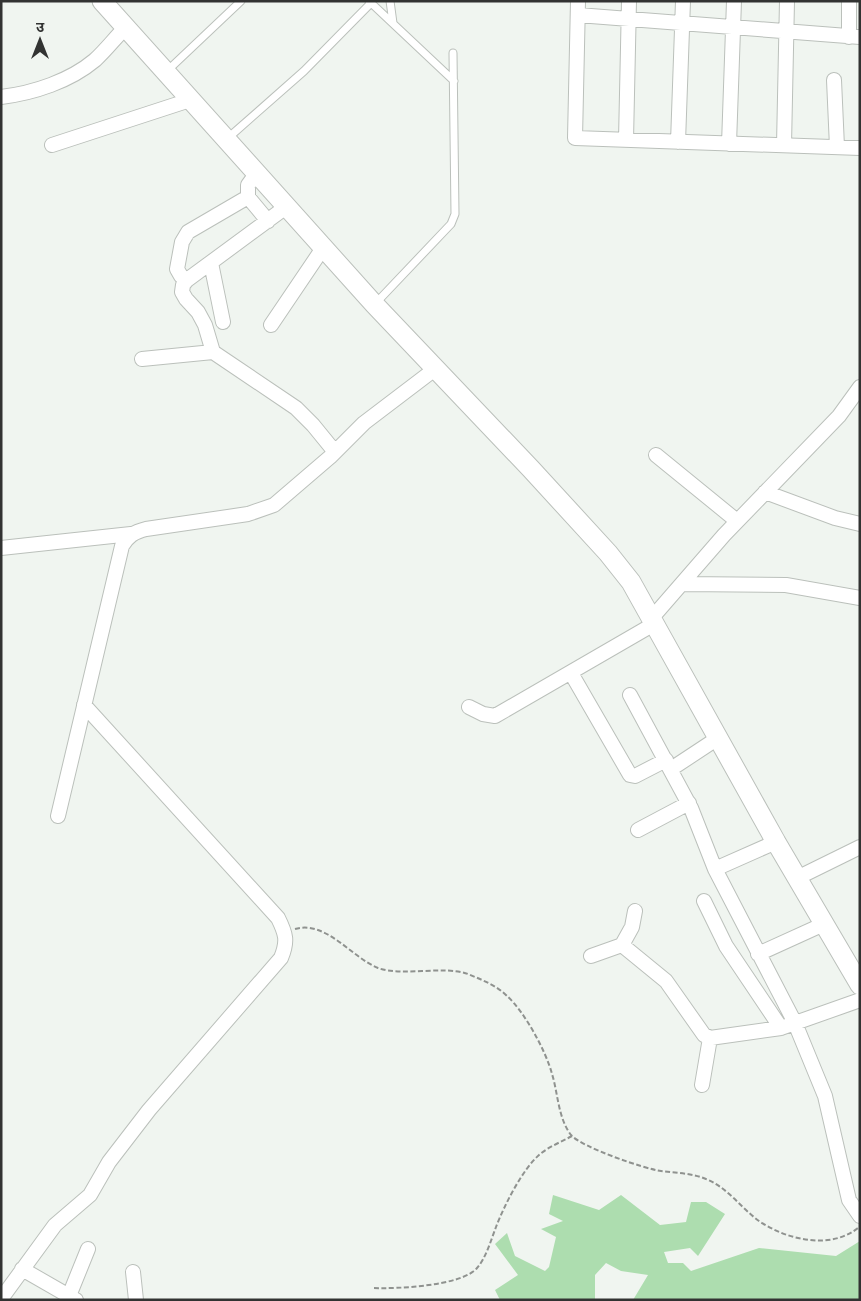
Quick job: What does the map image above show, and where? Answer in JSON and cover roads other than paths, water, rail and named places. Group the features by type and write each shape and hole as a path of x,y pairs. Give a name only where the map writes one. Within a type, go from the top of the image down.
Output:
{"main road":[{"path":"102,1 323,248 434,369 531,469 608,553 631,582 776,842 860,985"}],"street":[{"path":"626,140 630,1"},
{"path":"678,142 683,1"},
{"path":"728,144 734,1"},
{"path":"784,146 787,1"},
{"path":"849,1 854,37 629,20 578,8 576,138 860,148"},
{"path":"1,97 40,88 73,76 96,59 125,28"},
{"path":"834,80 837,147"},
{"path":"52,145 190,100"},
{"path":"256,174 248,185 248,197 268,221"},
{"path":"187,280 181,276 177,269 182,242 188,232 248,197"},
{"path":"286,207 187,280 183,285 182,292 198,312 205,325 213,352 296,408 313,424 335,452"},
{"path":"271,325 323,248"},
{"path":"211,263 223,322"},
{"path":"142,359 213,352"},
{"path":"1,548 131,534 146,529 248,514 262,510 283,498 335,452 364,423 434,369"},
{"path":"469,707 482,714 495,716 653,622 682,584 738,521 839,416 860,387"},
{"path":"656,455 738,521"},
{"path":"765,492 835,518 860,524"},
{"path":"58,816 122,546 131,534"},
{"path":"682,584 786,586 860,598"},
{"path":"571,672 630,775 634,776 669,764 718,738"},
{"path":"630,695 689,803 715,869 795,1023 825,1096 849,1200 860,1216"},
{"path":"1,1299 55,1225 90,1195 109,1162 149,1110 281,958 287,943 286,934 278,918 84,705"},
{"path":"638,830 689,803"},
{"path":"715,869 776,842"},
{"path":"797,878 860,847"},
{"path":"704,901 726,946 781,1028"},
{"path":"591,956 622,945 635,919 635,911"},
{"path":"758,954 824,924"},
{"path":"622,945 666,981 704,1035 710,1038 781,1028 860,1000"},
{"path":"702,1085 710,1038"},
{"path":"22,1269 73,1299 88,1249"},
{"path":"133,1272 136,1300"}],"lane":[{"path":"390,1 393,24"},
{"path":"165,73 238,2"},
{"path":"226,140 304,71 370,2 454,81"},
{"path":"374,304 451,224 454,214 453,53"}]}
